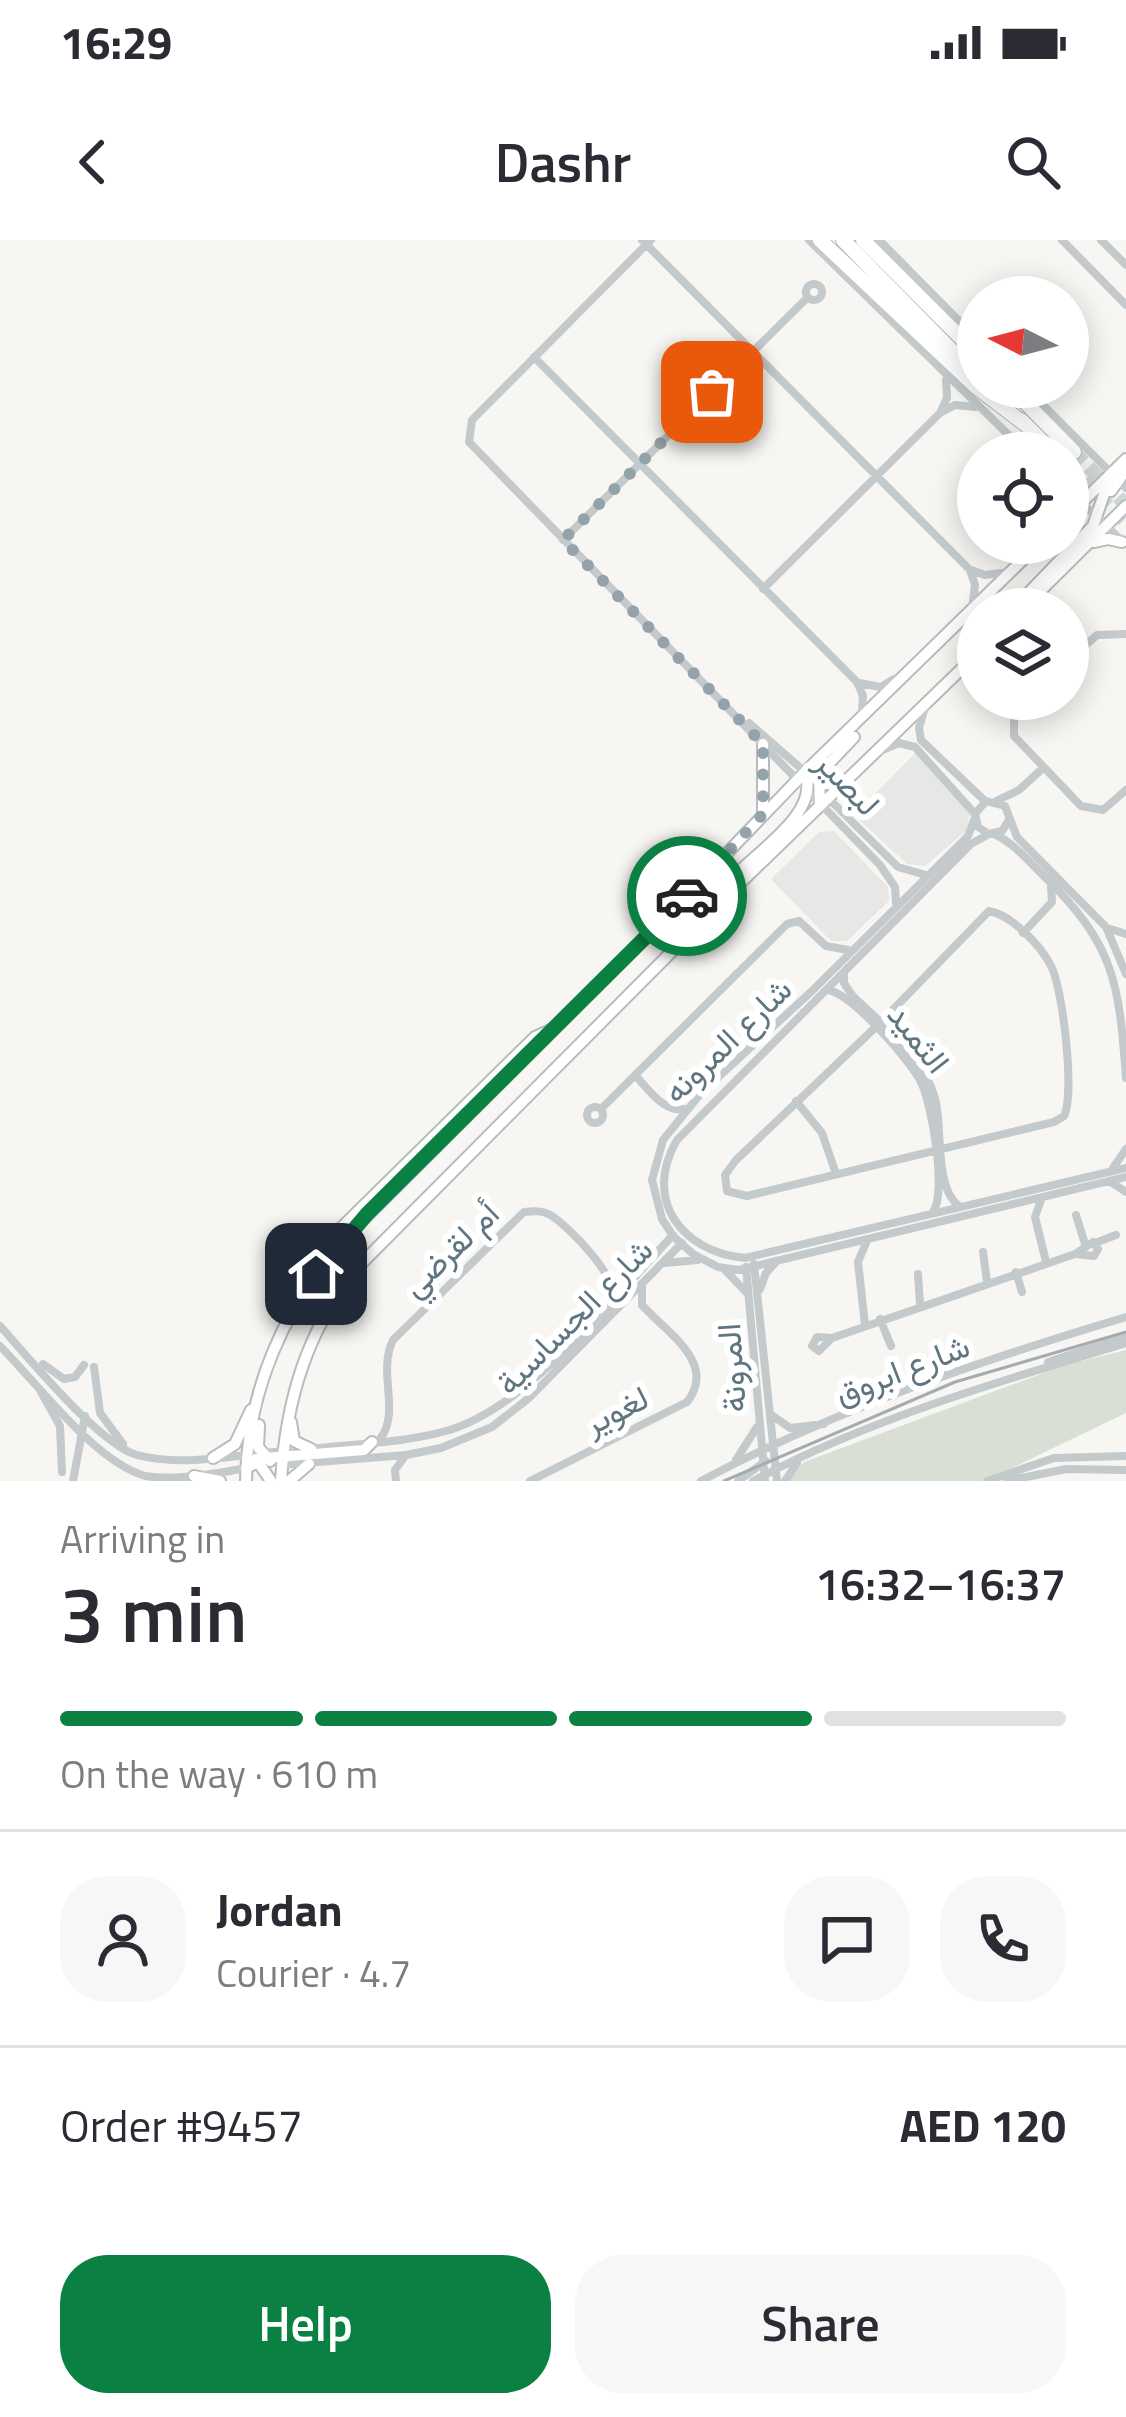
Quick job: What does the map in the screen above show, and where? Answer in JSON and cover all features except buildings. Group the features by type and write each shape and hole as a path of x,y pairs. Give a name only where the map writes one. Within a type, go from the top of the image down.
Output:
{"highway":[{"path":"820,240 976,387 1026,425"},
{"path":"843,240 957,356"},
{"path":"863,240 957,334"},
{"path":"1009,408 1033,432"},
{"path":"1031,408 1054,432"}],"main road":[{"path":"1089,541 1126,459"},
{"path":"1089,498 1120,478"},
{"path":"1089,501 1107,498 1126,505"},
{"path":"1041,588 1102,521 1126,505"},
{"path":"1089,545 1108,539 1124,544"},
{"path":"994,588 1018,564"},
{"path":"1043,588 1068,564"},
{"path":"212,1457 235,1444 290,1314 316,1274 367,1214 957,624"},
{"path":"733,890 741,870 803,807 823,767 903,688 914,667"},
{"path":"285,1481 289,1408 312,1338 356,1268 733,890 957,674"},
{"path":"763,744 763,814"},
{"path":"801,776 824,802"},
{"path":"255,1463 267,1369"},
{"path":"258,1396 255,1463 271,1481"},
{"path":"289,1408 294,1441 311,1449"},
{"path":"255,1463 357,1451 375,1442"},
{"path":"285,1481 309,1464"},
{"path":"194,1476 220,1481"}],"street":[{"path":"809,240 957,388"},
{"path":"879,240 957,319"},
{"path":"1062,240 1126,304"},
{"path":"1101,240 1124,262"},
{"path":"860,721 864,700 857,682 534,357 647,242 970,570 975,588"},
{"path":"563,540 808,297"},
{"name":"لبصير","path":"534,357 472,420 467,436 473,448 801,776"},
{"path":"940,412 947,394 945,376"},
{"path":"763,589 940,412 957,405"},
{"path":"977,408 1004,432"},
{"path":"1046,408 1120,478"},
{"path":"1089,509 1124,544"},
{"path":"970,570 989,575 1010,572"},
{"path":"1089,642 1097,635 1126,634"},
{"path":"857,682 885,686 914,667"},
{"path":"926,706 919,728 922,740 1009,818 1017,837 1106,927 1126,939 1122,958"},
{"name":"لبصير","path":"738,716 801,776"},
{"path":"1014,720 1012,732 1088,810 1103,810 1126,790"},
{"path":"873,753 898,743 915,747 975,816 981,830 1007,841 1095,933 1110,961 1125,1068"},
{"path":"975,816 991,801 1019,790 1043,768"},
{"path":"992,834 1005,828 1019,790"},
{"name":"لبصير","path":"824,802 898,867 927,875"},
{"name":"لبصير","path":"824,802 892,880 896,904"},
{"name":"شارع المرونه","path":"975,816 968,836 668,1132 652,1180 662,1219 704,1260 718,1267 867,1242 1043,1196 1126,1168"},
{"name":"شارع المرونه","path":"680,1237 664,1180 673,1147 971,844 992,834"},
{"path":"1023,933 1047,910 1051,883"},
{"path":"1047,910 1075,909"},
{"path":"985,913 1001,914 1023,933 1051,965 1057,983 1068,1109 1054,1122 741,1197 727,1191 729,1167 878,1026 985,913"},
{"path":"601,1109 787,924 799,921 826,946 830,972"},
{"path":"1106,927 1126,974"},
{"path":"826,946 842,952 854,947"},
{"name":"الثميد","path":"844,972 848,991 878,1026"},
{"name":"الثميد","path":"827,990 843,995 912,1056 928,1080 946,1190 961,1207"},
{"path":"635,1075 665,1106 679,1111 692,1106"},
{"path":"796,1101 822,1133 836,1174"},
{"path":"665,1106 668,1132"},
{"path":"1126,1149 1108,1176 1126,1192"},
{"name":"الثميد","path":"930,1214 939,1203 939,1150"},
{"name":"شارع المرونه","path":"750,1263 930,1214 1108,1176 1126,1177"},
{"path":"1043,1196 1036,1208 1036,1222 1046,1262"},
{"path":"1010,1203 1023,1208 1036,1222"},
{"name":"أم لقرضي","path":"390,1424 384,1364 392,1340 524,1212 537,1210 552,1216 609,1274"},
{"path":"1076,1215 1096,1248"},
{"path":"660,1250 662,1219"},
{"path":"832,1338 920,1304 1096,1248 1116,1234"},
{"path":"680,1237 750,1263"},
{"name":"شارع الجساسية","path":"639,1281 660,1250 680,1237"},
{"name":"شارع الجساسية","path":"283,1458 309,1464 406,1455 460,1441 505,1418 639,1281 664,1263 680,1237"},
{"path":"866,1325 858,1262 867,1242"},
{"path":"837,1248 858,1262"},
{"path":"1075,1254 1090,1257 1096,1248"},
{"path":"983,1252 987,1282"},
{"path":"664,1263 704,1260"},
{"path":"718,1267 754,1297 778,1260"},
{"name":"المرونة","path":"750,1263 781,1481"},
{"path":"1016,1272 1022,1292"},
{"path":"609,1274 639,1281 646,1310"},
{"path":"609,1274 615,1288 614,1306 646,1310"},
{"path":"917,1274 920,1304"},
{"name":"المرونة","path":"754,1297 764,1473"},
{"name":"شارع الجساسية","path":"283,1458 311,1449 456,1428 528,1384 614,1306"},
{"name":"لغوير","path":"530,1481 687,1402 693,1394 698,1369 693,1358 646,1310"},
{"name":"شارع ابروق","path":"701,1481 848,1415 967,1369 1125,1317"},
{"path":"880,1319 891,1346"},
{"path":"0,1326 77,1408 133,1454 255,1463"},
{"name":"شارع ابروق","path":"753,1481 1059,1357 1123,1343"},
{"path":"0,1346 77,1426 106,1452 145,1476 194,1476 255,1463"},
{"path":"28,1356 60,1378 75,1377 89,1366 100,1413 133,1454"},
{"path":"37,1383 60,1426 62,1476"},
{"path":"73,1481 77,1408"},
{"path":"770,1412 790,1428 826,1424"},
{"path":"738,1481 764,1473 774,1452 848,1415"},
{"path":"62,1476 77,1426 86,1416"},
{"path":"733,1464 754,1438 759,1420"},
{"path":"375,1442 390,1424 410,1438"},
{"path":"75,1468 84,1454 106,1452"},
{"path":"372,1459 395,1476 406,1455"},
{"path":"987,1481 1054,1458 1126,1456"},
{"path":"781,1481 800,1460"},
{"path":"1007,1481 1057,1470 1126,1470"}],"shaded area":[{"path":"916,752 966,802 970,815 967,830 925,866 907,864 854,815"},
{"path":"834,831 888,887 889,901 847,941 831,941 771,879 819,832"},
{"path":"1126,1350 1126,1413 985,1481 787,1481 804,1462 1065,1365"}],"tunnel":[{"path":"1089,467 1126,505"},
{"path":"1089,487 1126,522"}],"tram line":[{"path":"724,1481 955,1382 1126,1332"}],"way so far":[{"path":"687,896 763,814 763,744 563,540 712,392"}],"route":[{"path":"316,1274 367,1214 687,896"}]}
